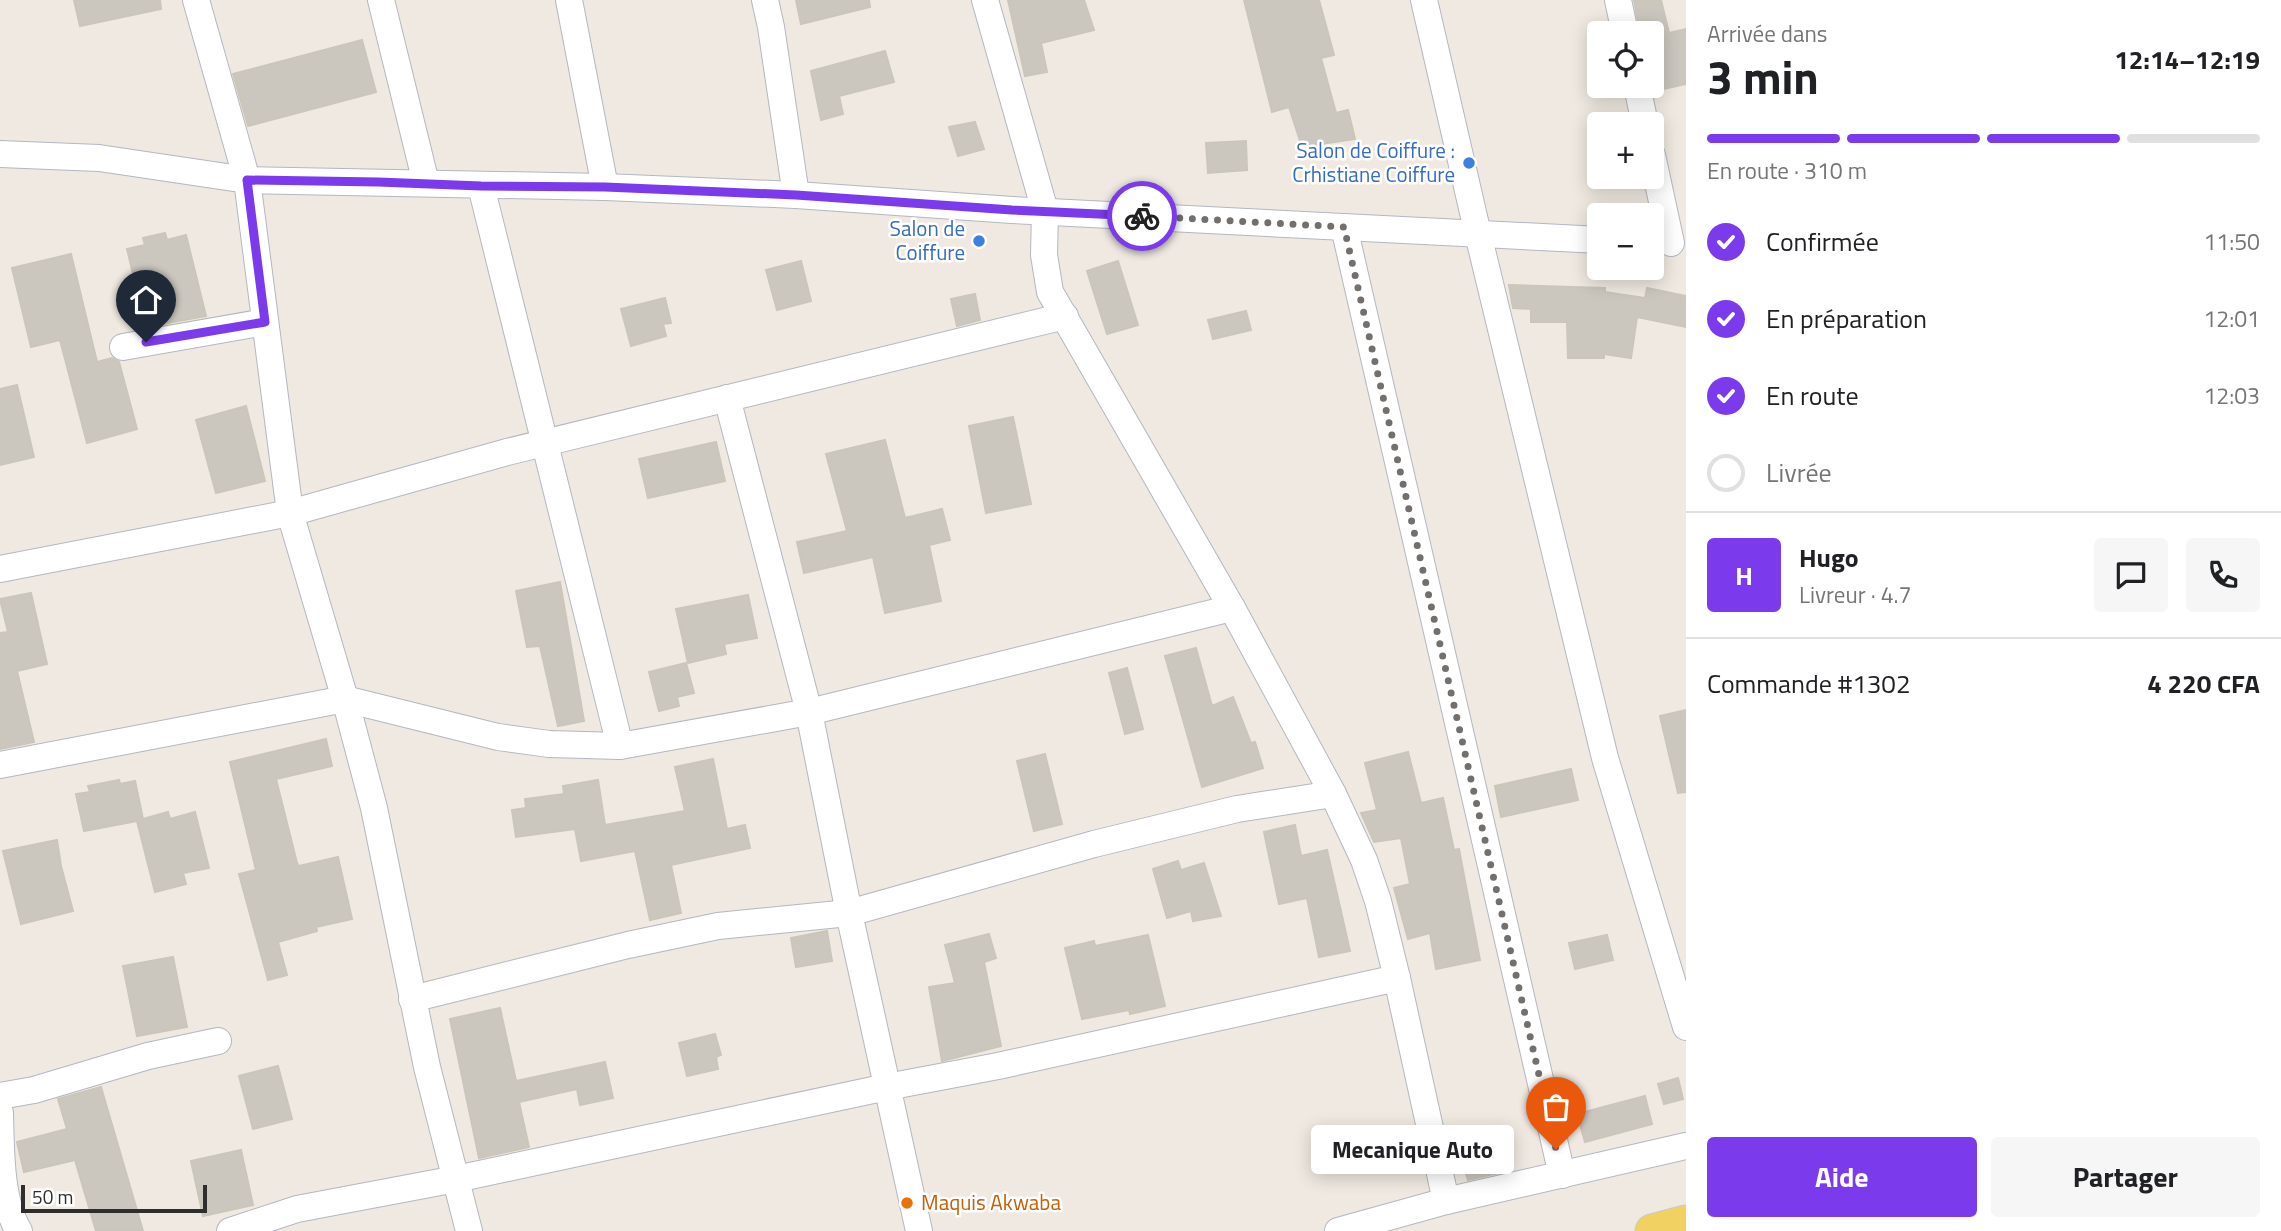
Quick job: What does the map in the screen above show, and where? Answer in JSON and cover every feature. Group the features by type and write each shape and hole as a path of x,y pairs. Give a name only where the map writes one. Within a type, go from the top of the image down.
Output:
{"main road":[{"path":"1652,1231 1686,1222"}],"street":[{"path":"196,0 247,180 290,513 374,807 412,999 469,1231"},
{"path":"381,0 426,183"},
{"path":"569,0 605,187"},
{"path":"765,0 796,195"},
{"path":"985,0 1045,211 1044,255 1050,292 1232,608 1333,793 1364,860 1378,901 1397,978 1446,1201"},
{"path":"1424,0 1605,758 1686,1027"},
{"path":"1618,0 1622,21"},
{"path":"0,154 99,158 247,180 605,187 796,195 1587,239"},
{"path":"481,186 620,746"},
{"path":"1659,189 1670,243"},
{"path":"1344,227 1562,1175"},
{"path":"0,569 290,513 545,442 1065,316"},
{"path":"123,347 265,322"},
{"path":"727,398 809,712 849,913 919,1231"},
{"path":"0,765 345,699 498,737 549,744 620,746 809,712 1232,608"},
{"path":"412,999 687,932 718,926 849,913 1094,844 1237,809 1333,793"},
{"path":"230,1231 297,1209 456,1179 1010,1063 1397,978"},
{"path":"0,1096 33,1090 148,1056 218,1041"},
{"path":"0,1113 1,1170 14,1223 19,1231"},
{"path":"1338,1231 1446,1201 1686,1146"}],"building":[{"path":"74,0 160,0 161,9 80,26"},
{"path":"796,0 869,0 870,7 801,24"},
{"path":"1008,0 1084,0 1094,30 1041,43 1047,72 1025,76"},
{"path":"1244,0 1319,0 1334,55 1321,58 1336,113 1348,110 1355,139 1302,147 1289,107 1272,112"},
{"path":"1634,0 1661,0 1669,33 1686,29 1686,84 1664,89 1664,21 1638,21"},
{"path":"362,40 376,92 248,126 233,74"},
{"path":"885,51 894,82 839,96 843,114 821,120 811,71"},
{"path":"975,122 984,149 958,156 949,127"},
{"path":"1246,141 1247,170 1208,173 1206,143"},
{"path":"165,233 167,240 186,235 206,316 146,327 127,249 145,245 143,238"},
{"path":"71,254 97,362 112,358 119,362 137,429 87,443 60,340 31,347 12,268"},
{"path":"801,261 811,301 777,310 766,270"},
{"path":"1118,261 1138,325 1107,334 1087,271"},
{"path":"1509,285 1605,288 1605,292 1645,298 1647,288 1686,296 1686,327 1637,317 1631,358 1604,354 1604,358 1568,358 1567,322 1531,322 1531,309 1513,308"},
{"path":"975,294 980,320 957,326 951,299"},
{"path":"665,298 671,323 663,324 666,336 631,346 621,309"},
{"path":"1246,311 1251,330 1213,339 1208,320"},
{"path":"17,385 34,457 0,465 0,389"},
{"path":"246,406 265,481 216,493 196,420"},
{"path":"1013,417 1031,504 986,513 969,426"},
{"path":"885,440 905,518 942,509 950,540 929,545 941,601 885,613 873,557 804,573 797,542 847,531 826,454"},
{"path":"716,442 725,481 648,498 639,459"},
{"path":"560,582 584,721 558,726 540,646 527,647 516,591"},
{"path":"31,593 47,664 17,671 34,742 0,749 0,633 8,632 0,599"},
{"path":"748,595 757,638 724,644 726,654 688,663 676,609"},
{"path":"1196,648 1212,706 1233,697 1251,743 1255,742 1263,768 1202,787 1165,656"},
{"path":"686,663 694,693 677,697 679,706 659,711 649,672"},
{"path":"1127,668 1143,729 1125,734 1109,673"},
{"path":"1686,710 1686,792 1678,793 1660,716"},
{"path":"326,739 332,766 276,779 297,863 299,866 338,857 352,919 316,927 317,931 278,942 287,975 268,980 239,874 256,870 230,762"},
{"path":"1408,752 1421,803 1443,798 1454,850 1459,849 1480,960 1436,969 1430,933 1408,939 1394,888 1410,884 1401,838 1374,842 1361,813 1377,810 1365,763"},
{"path":"1045,754 1062,824 1034,831 1017,761"},
{"path":"713,759 727,829 745,825 750,848 671,865 681,913 650,920 635,851 581,861 575,829 516,837 512,810 526,808 525,799 564,794 563,786 598,780 605,825 685,811 675,767"},
{"path":"1571,769 1578,800 1501,817 1495,786"},
{"path":"119,780 120,784 135,781 143,819 168,812 170,819 195,812 209,868 183,873 186,884 155,892 137,821 84,831 76,794 90,792 88,786"},
{"path":"1295,825 1301,856 1327,850 1350,951 1319,957 1307,898 1279,904 1264,832"},
{"path":"57,840 73,911 21,924 3,851"},
{"path":"1178,861 1181,870 1204,863 1221,916 1193,921 1191,911 1167,918 1153,869"},
{"path":"827,931 832,961 796,967 791,938"},
{"path":"989,934 996,958 984,962 1001,1046 942,1061 929,987 955,983 945,945"},
{"path":"1148,935 1165,1006 1130,1014 1129,1010 1082,1019 1065,948 1094,941 1095,946"},
{"path":"1607,935 1613,960 1575,969 1569,943"},
{"path":"173,957 187,1027 137,1036 123,966"},
{"path":"500,1008 516,1081 605,1062 613,1098 580,1105 577,1089 519,1102 529,1147 479,1158 450,1019"},
{"path":"715,1034 721,1055 716,1057 718,1069 687,1076 679,1043"},
{"path":"278,1066 292,1119 253,1129 239,1076"},
{"path":"1678,1078 1683,1099 1664,1104 1658,1084"},
{"path":"101,1087 143,1231 96,1231 75,1160 24,1172 17,1142 67,1129 58,1099"},
{"path":"1645,1096 1652,1124 1585,1142 1577,1114"},
{"path":"1500,1137 1511,1170 1468,1180 1458,1149"},
{"path":"241,1150 253,1205 203,1216 191,1161"}],"way so far":[{"path":"1142,216 1344,227 1556,1149"}],"place":[{"name":"Salon de Coiffure : Crhistiane Coiffure","path":"1469,163"},
{"name":"Salon de Coiffure","path":"979,241"},
{"name":"Mecanique Auto","path":"1556,1149"},
{"name":"Maquis Akwaba","path":"907,1203"}],"route":[{"path":"146,342 265,322 247,180 605,187 796,195 1142,216"}]}
